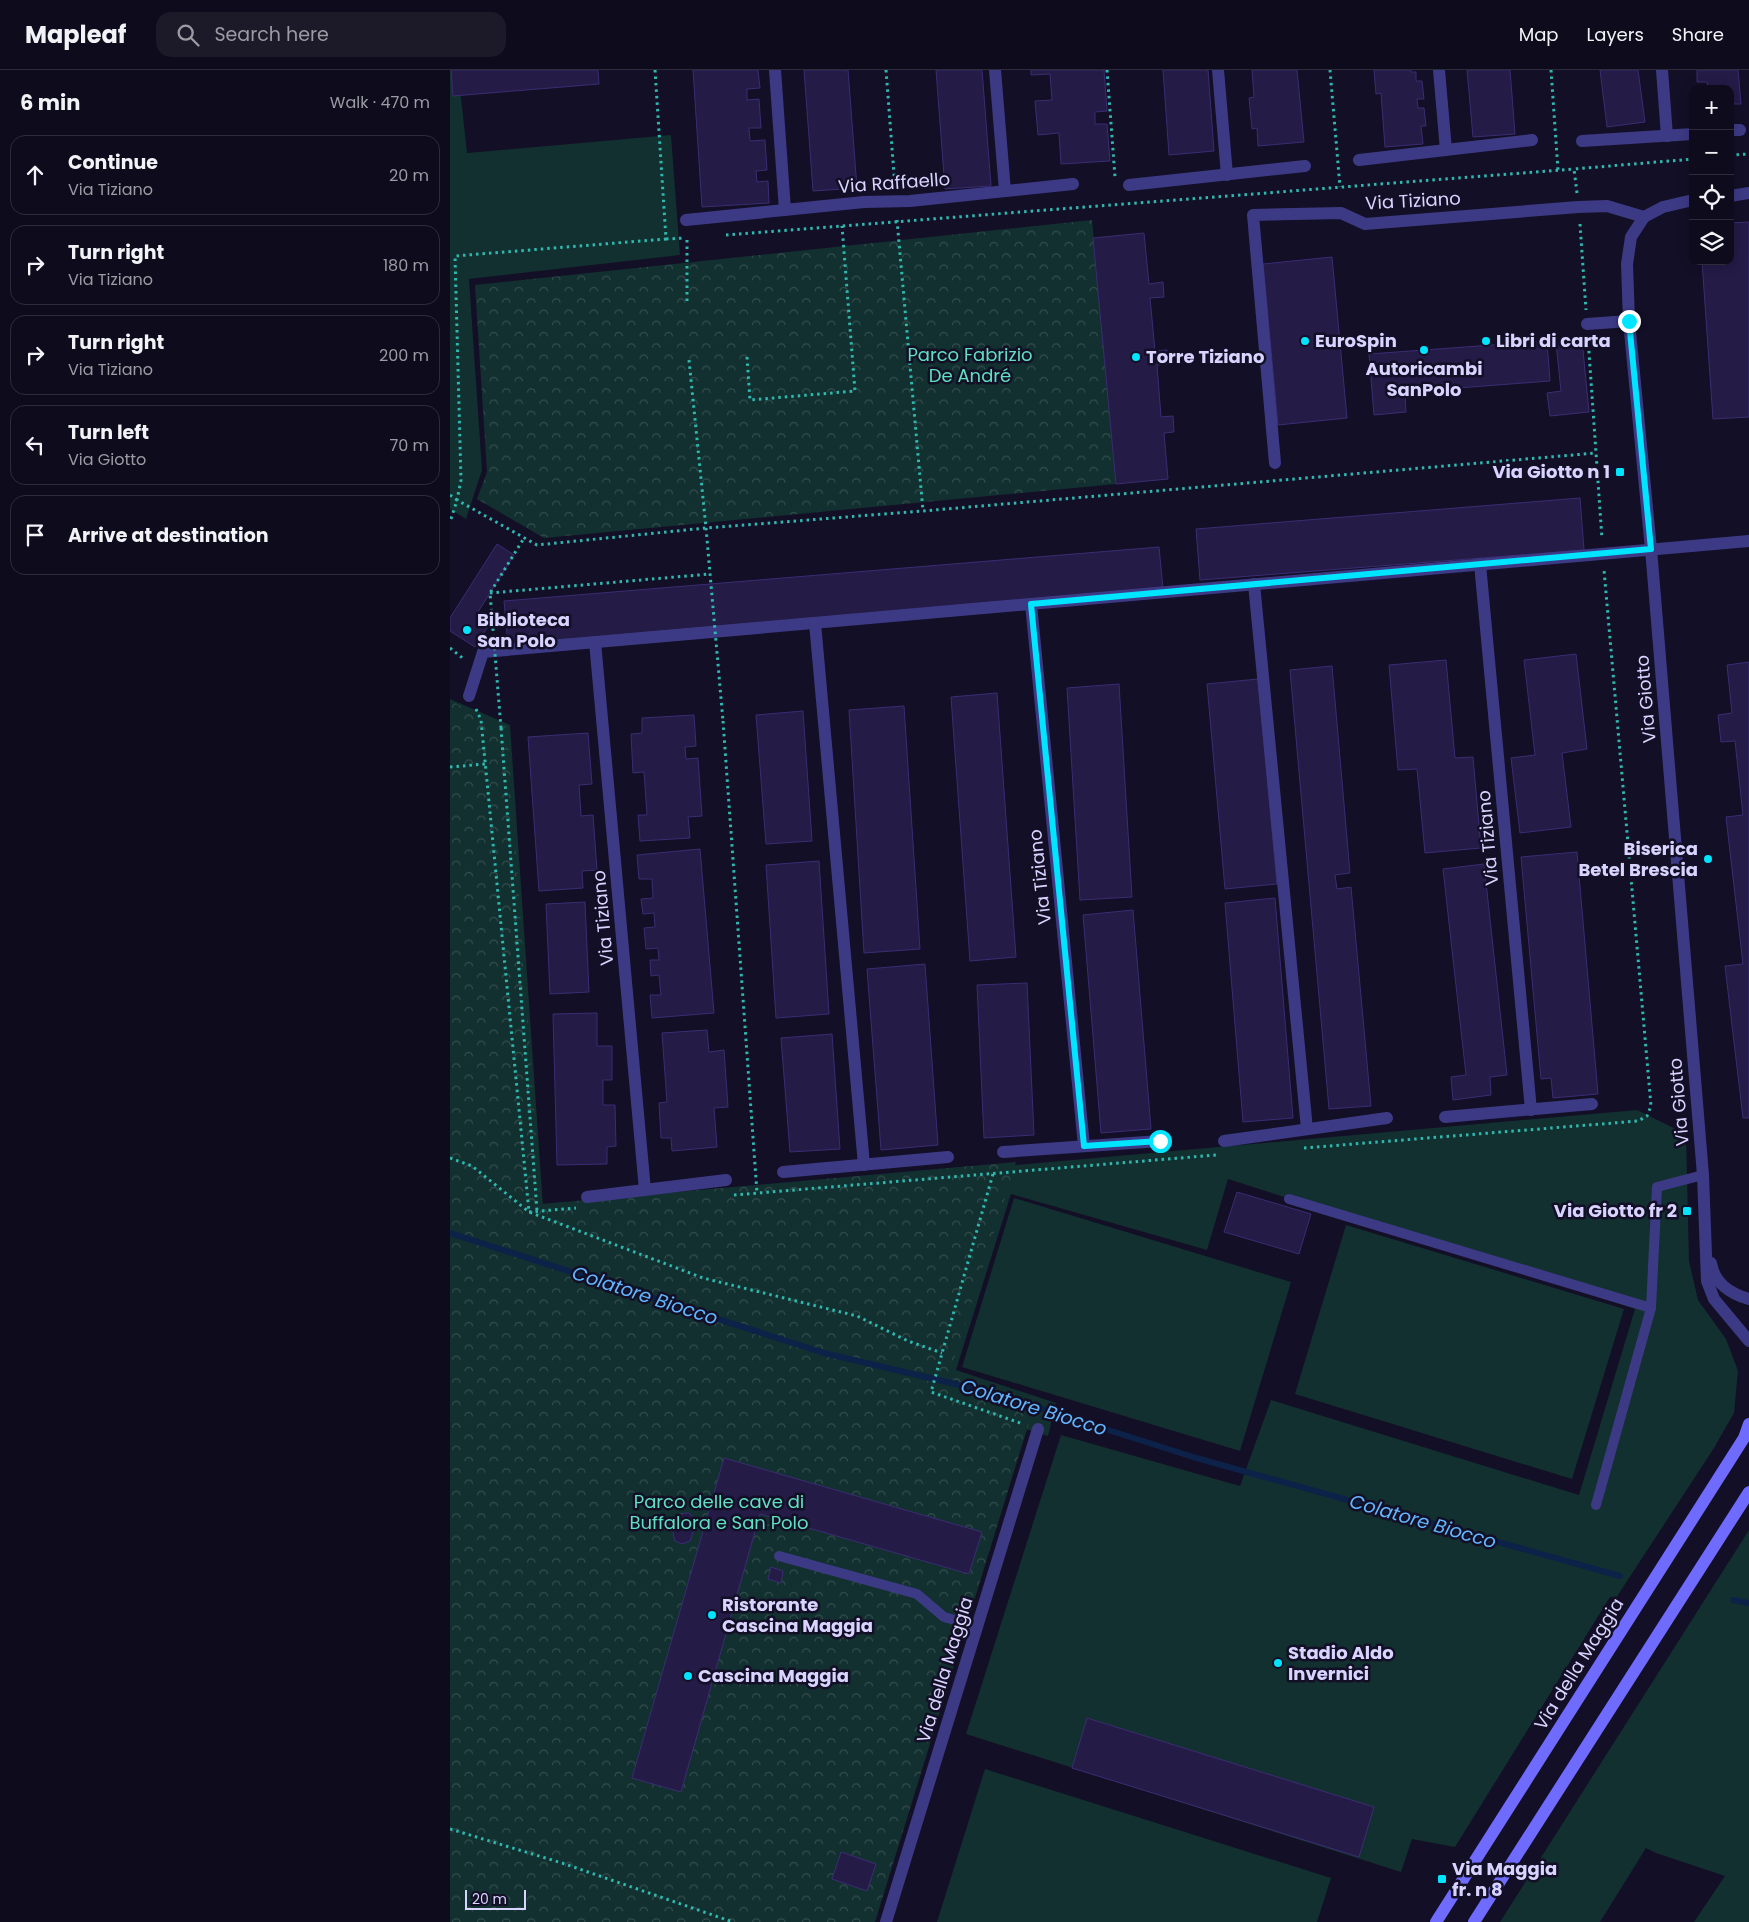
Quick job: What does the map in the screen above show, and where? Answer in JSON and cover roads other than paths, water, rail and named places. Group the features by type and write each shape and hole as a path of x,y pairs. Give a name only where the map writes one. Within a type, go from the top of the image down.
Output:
{"street":[{"path":"775,70 786,210"},
{"path":"995,70 1005,191"},
{"path":"1218,70 1227,174"},
{"path":"1439,70 1446,150"},
{"path":"1662,70 1667,136"},
{"path":"1582,141 1689,134"},
{"path":"1358,160 1532,140"},
{"path":"1129,185 1305,166"},
{"name":"Via Raffaello","path":"686,220 1073,184"},
{"path":"1734,195 1749,193"},
{"path":"1644,217 1663,206 1689,201"},
{"name":"Via Tiziano","path":"1275,464 1252,215 1341,213 1365,224 1578,206 1607,206 1644,217"},
{"name":"Via Giotto","path":"1644,217 1631,237 1626,264 1629,321 1651,549 1703,1175 1707,1281 1714,1299 1749,1341"},
{"path":"1587,324 1629,321"},
{"path":"469,696 483,652 1603,553 1749,542"},
{"name":"Via Tiziano","path":"1480,564 1531,1110"},
{"path":"1254,584 1307,1129"},
{"name":"Via Tiziano","path":"1031,604 1084,1146"},
{"path":"814,623 864,1165"},
{"name":"Via Tiziano","path":"595,642 645,1190"},
{"path":"1445,1117 1592,1104"},
{"path":"1224,1141 1386,1118"},
{"path":"1003,1152 1160,1141"},
{"path":"782,1172 948,1157"},
{"path":"586,1202 645,1190 726,1180"},
{"name":"Via Giotto","path":"1706,1234 1712,1270 1716,1279 1736,1296 1749,1299"},
{"name":"Via della Maggia","path":"1436,1922 1744,1438 1749,1424"},
{"name":"Via della Maggia","path":"886,1922 1038,1429"},
{"path":"1474,1922 1749,1492"}],"lane":[{"path":"1596,1505 1651,1308 1657,1187 1703,1175"},
{"path":"1289,1199 1651,1308"},
{"path":"779,1556 918,1594 944,1617 976,1626"}],"waterway":[{"name":"Colatore Biocco","path":"450,1233 824,1353 989,1392 1193,1457 1620,1576"},
{"name":"Colatore Biocco","path":"1733,1600 1749,1603"}],"place":[{"name":"EuroSpin","path":"1305,341"},
{"name":"Libri di carta","path":"1486,341"},
{"name":"Autoricambi SanPolo","path":"1424,350"},
{"name":"Torre Tiziano","path":"1136,357"},
{"name":"Via Giotto n 1","path":"1620,472"},
{"name":"Biblioteca San Polo","path":"467,630"},
{"name":"Biserica Betel Brescia","path":"1708,859"},
{"name":"Via Giotto fr 2","path":"1687,1211"},
{"name":"Ristorante Cascina Maggia","path":"712,1615"},
{"name":"Stadio Aldo Invernici","path":"1278,1663"},
{"name":"Cascina Maggia","path":"688,1676"},
{"name":"Via Maggia fr. n 8","path":"1442,1879"}],"park label":[{"name":"Parco Fabrizio De André","path":"970,365"},
{"name":"Parco delle cave di Buffalora e San Polo","path":"719,1512"}]}
